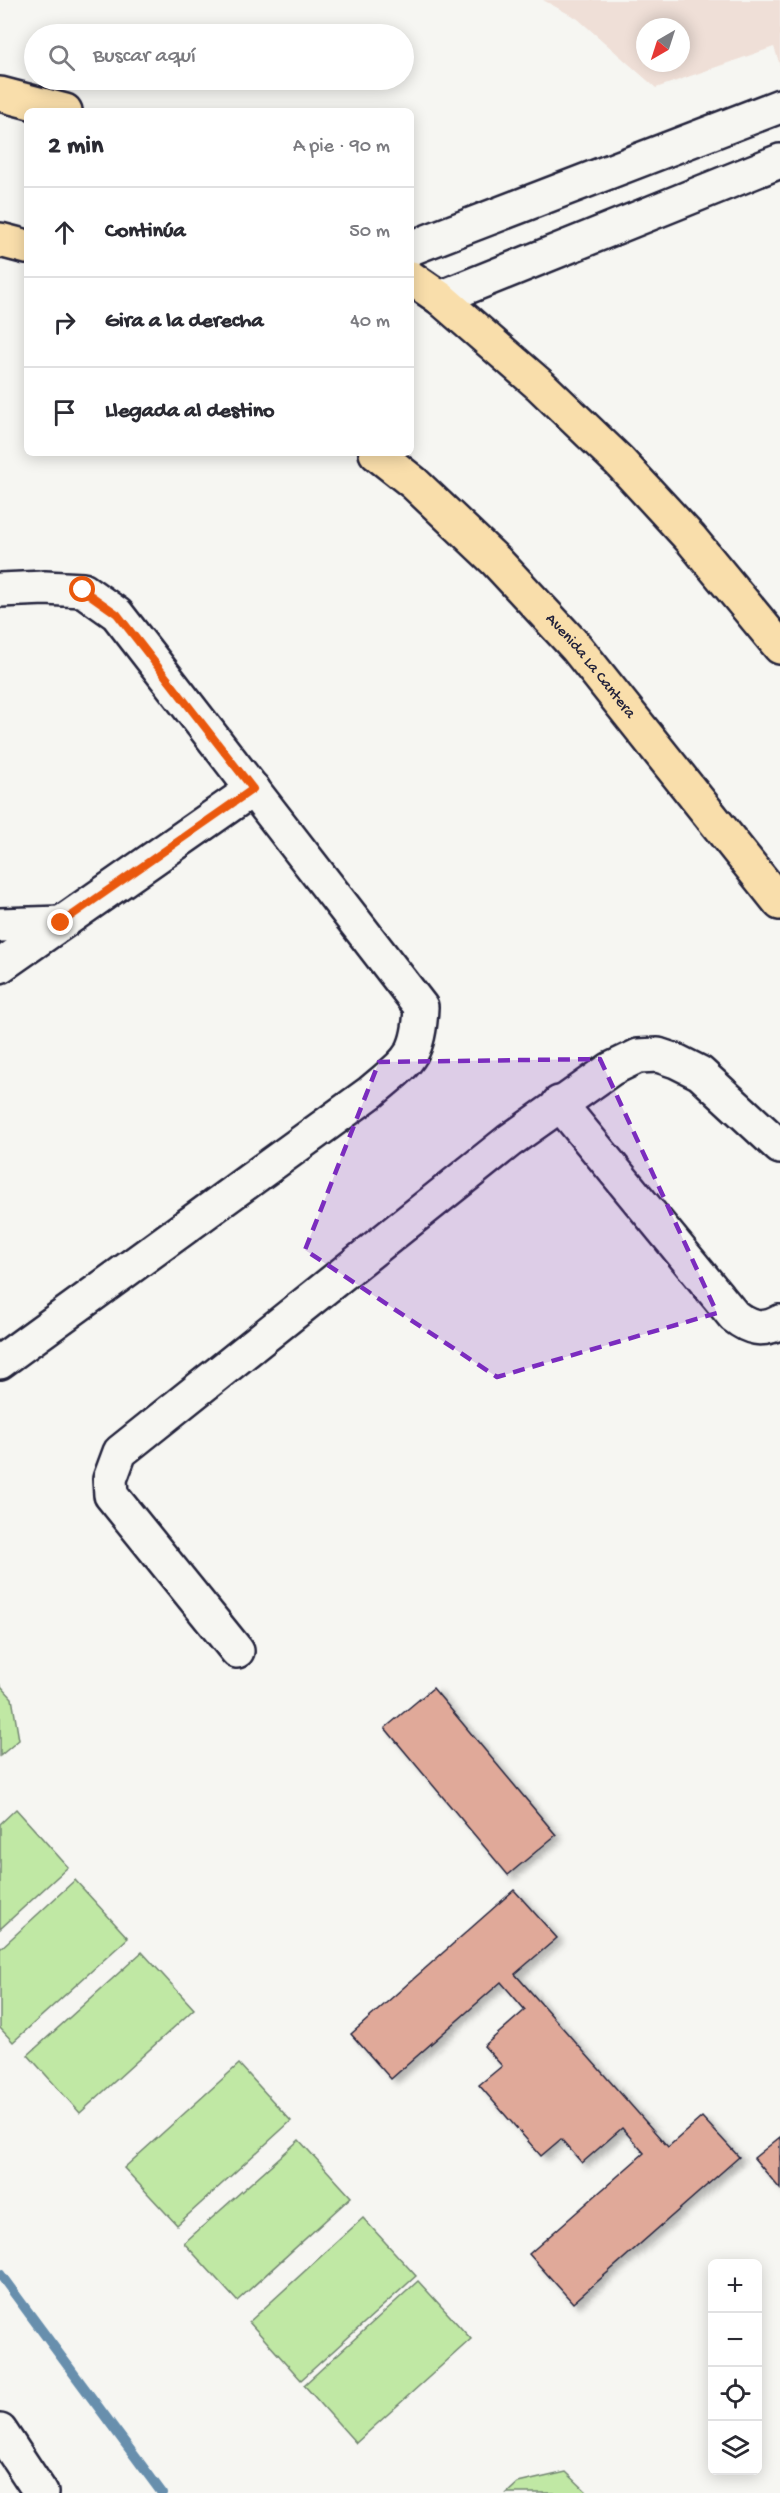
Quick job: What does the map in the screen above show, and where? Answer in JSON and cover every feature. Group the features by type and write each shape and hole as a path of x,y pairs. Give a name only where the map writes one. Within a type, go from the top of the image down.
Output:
{"main road":[{"path":"0,94 53,108"},
{"path":"0,240 24,246"},
{"path":"414,283 425,302 541,386 619,461 691,539 780,646"},
{"name":"Avenida La Cantera","path":"380,456 414,483 496,561 576,646 780,903"}],"street":[{"path":"414,247 780,106"},
{"path":"425,302 780,162"},
{"path":"0,590 45,588 83,590 117,614 421,1007 420,1033 410,1058 371,1092 0,1362"},
{"path":"0,966 253,789"},
{"path":"0,925 61,923"},
{"path":"237,1651 111,1495 110,1479 120,1452 559,1103 620,1064 638,1056 658,1055 700,1073 780,1147"},
{"path":"559,1103 734,1316 744,1324 757,1329 768,1328 780,1322"},
{"path":"0,2430 41,2493"}],"highlighted area":[{"path":"600,1059 717,1313 497,1377 305,1250 379,1062"}],"shaded area":[{"path":"543,0 780,0 780,65 774,47 656,88 638,72 690,72 690,18 636,18 636,70 578,19"}],"green space":[{"path":"0,1685 12,1698 19,1740 0,1756"},
{"path":"16,1809 68,1867 0,1929 0,1824"},
{"path":"75,1880 128,1938 13,2042 0,2028 0,1949"},
{"path":"142,1952 194,2009 80,2113 28,2055"},
{"path":"239,2064 291,2121 177,2225 124,2168"},
{"path":"299,2140 351,2197 237,2301 184,2243"},
{"path":"363,2218 416,2276 301,2380 249,2322"},
{"path":"418,2281 471,2339 356,2443 304,2385"},
{"path":"566,2472 588,2493 507,2493 518,2483"}],"building":[{"path":"433,1688 556,1835 508,1875 385,1728"},
{"path":"514,1890 557,1938 515,1974 668,2147 702,2117 739,2157 573,2303 529,2254 644,2153 622,2128 582,2163 561,2139 541,2156 479,2085 502,2066 484,2046 525,2010 501,1982 391,2079 351,2034"},
{"path":"780,2137 780,2189 754,2158"}],"waterway":[{"path":"0,2274 162,2493"}],"route":[{"path":"61,923 253,789 117,614 83,590"}]}
